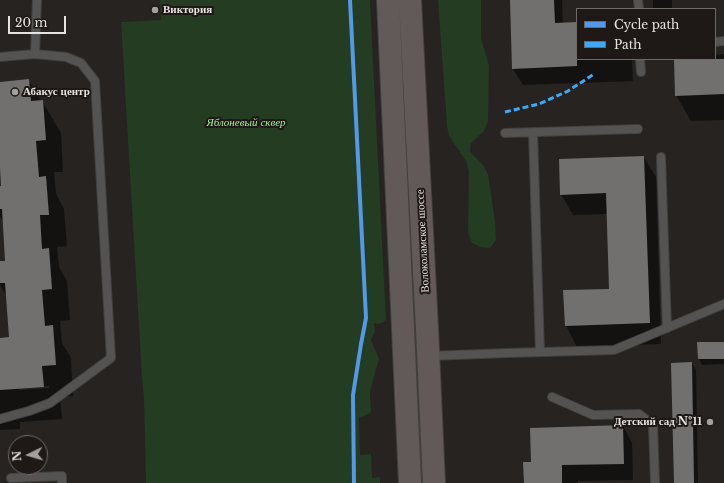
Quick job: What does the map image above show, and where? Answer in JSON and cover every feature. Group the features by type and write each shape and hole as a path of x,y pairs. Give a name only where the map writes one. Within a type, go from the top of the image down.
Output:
{"main road":[{"path":"388,0 410,483"},
{"name":"Волоколамское шоссе","path":"410,0 434,483"}],"lane":[{"path":"35,54 37,0"},
{"path":"0,57 35,54 66,57 81,63 95,81 111,358 50,403 29,411 0,419"},
{"path":"640,60 641,72"},
{"path":"505,132 638,129"},
{"path":"533,132 540,352"},
{"path":"661,157 667,328"},
{"path":"428,356 614,350 724,304"},
{"path":"552,397 592,415 639,414 653,426 655,483"},
{"path":"11,478 62,476 62,483"}],"green space":[{"name":"Яблоневый сквер","path":"160,0 370,0 386,320 382,323 374,323 375,331 371,340 379,359 370,391 371,413 359,418 360,455 371,454 372,478 380,477 380,483 146,483 144,398 121,22 161,20"},
{"path":"438,0 481,0 481,38 489,65 488,122 484,131 471,143 470,152 484,166 488,174 495,221 496,240 490,248 481,247 472,243 468,233 469,171 466,161 449,136 447,126"}],"building":[{"path":"510,0 554,0 555,23 576,22 577,66 512,69"},
{"path":"724,59 724,94 675,96 674,60"},
{"path":"29,79 31,101 43,100 46,140 36,141 39,177 46,176 49,215 40,215 42,249 49,248 52,289 42,290 45,326 53,325 56,365 42,366 44,387 0,390 0,338 9,337 5,283 0,283 0,261 5,261 2,209 0,209 0,82"},
{"path":"644,156 650,323 565,326 563,290 609,289 606,193 560,195 559,159"},
{"path":"697,342 724,342 724,359 698,359"},
{"path":"692,362 694,483 674,483 671,363"},
{"path":"623,425 624,464 562,465 562,483 524,483 523,462 531,462 530,428"}],"marked path":[{"path":"505,112 539,104 568,91 594,74"}],"cycle path":[{"path":"350,0 366,318 353,395 354,483"}],"place":[{"name":"Виктория","path":"155,10"},
{"name":"Абакус центр","path":"15,92"},
{"name":"Детский сад №11","path":"710,422"}]}
